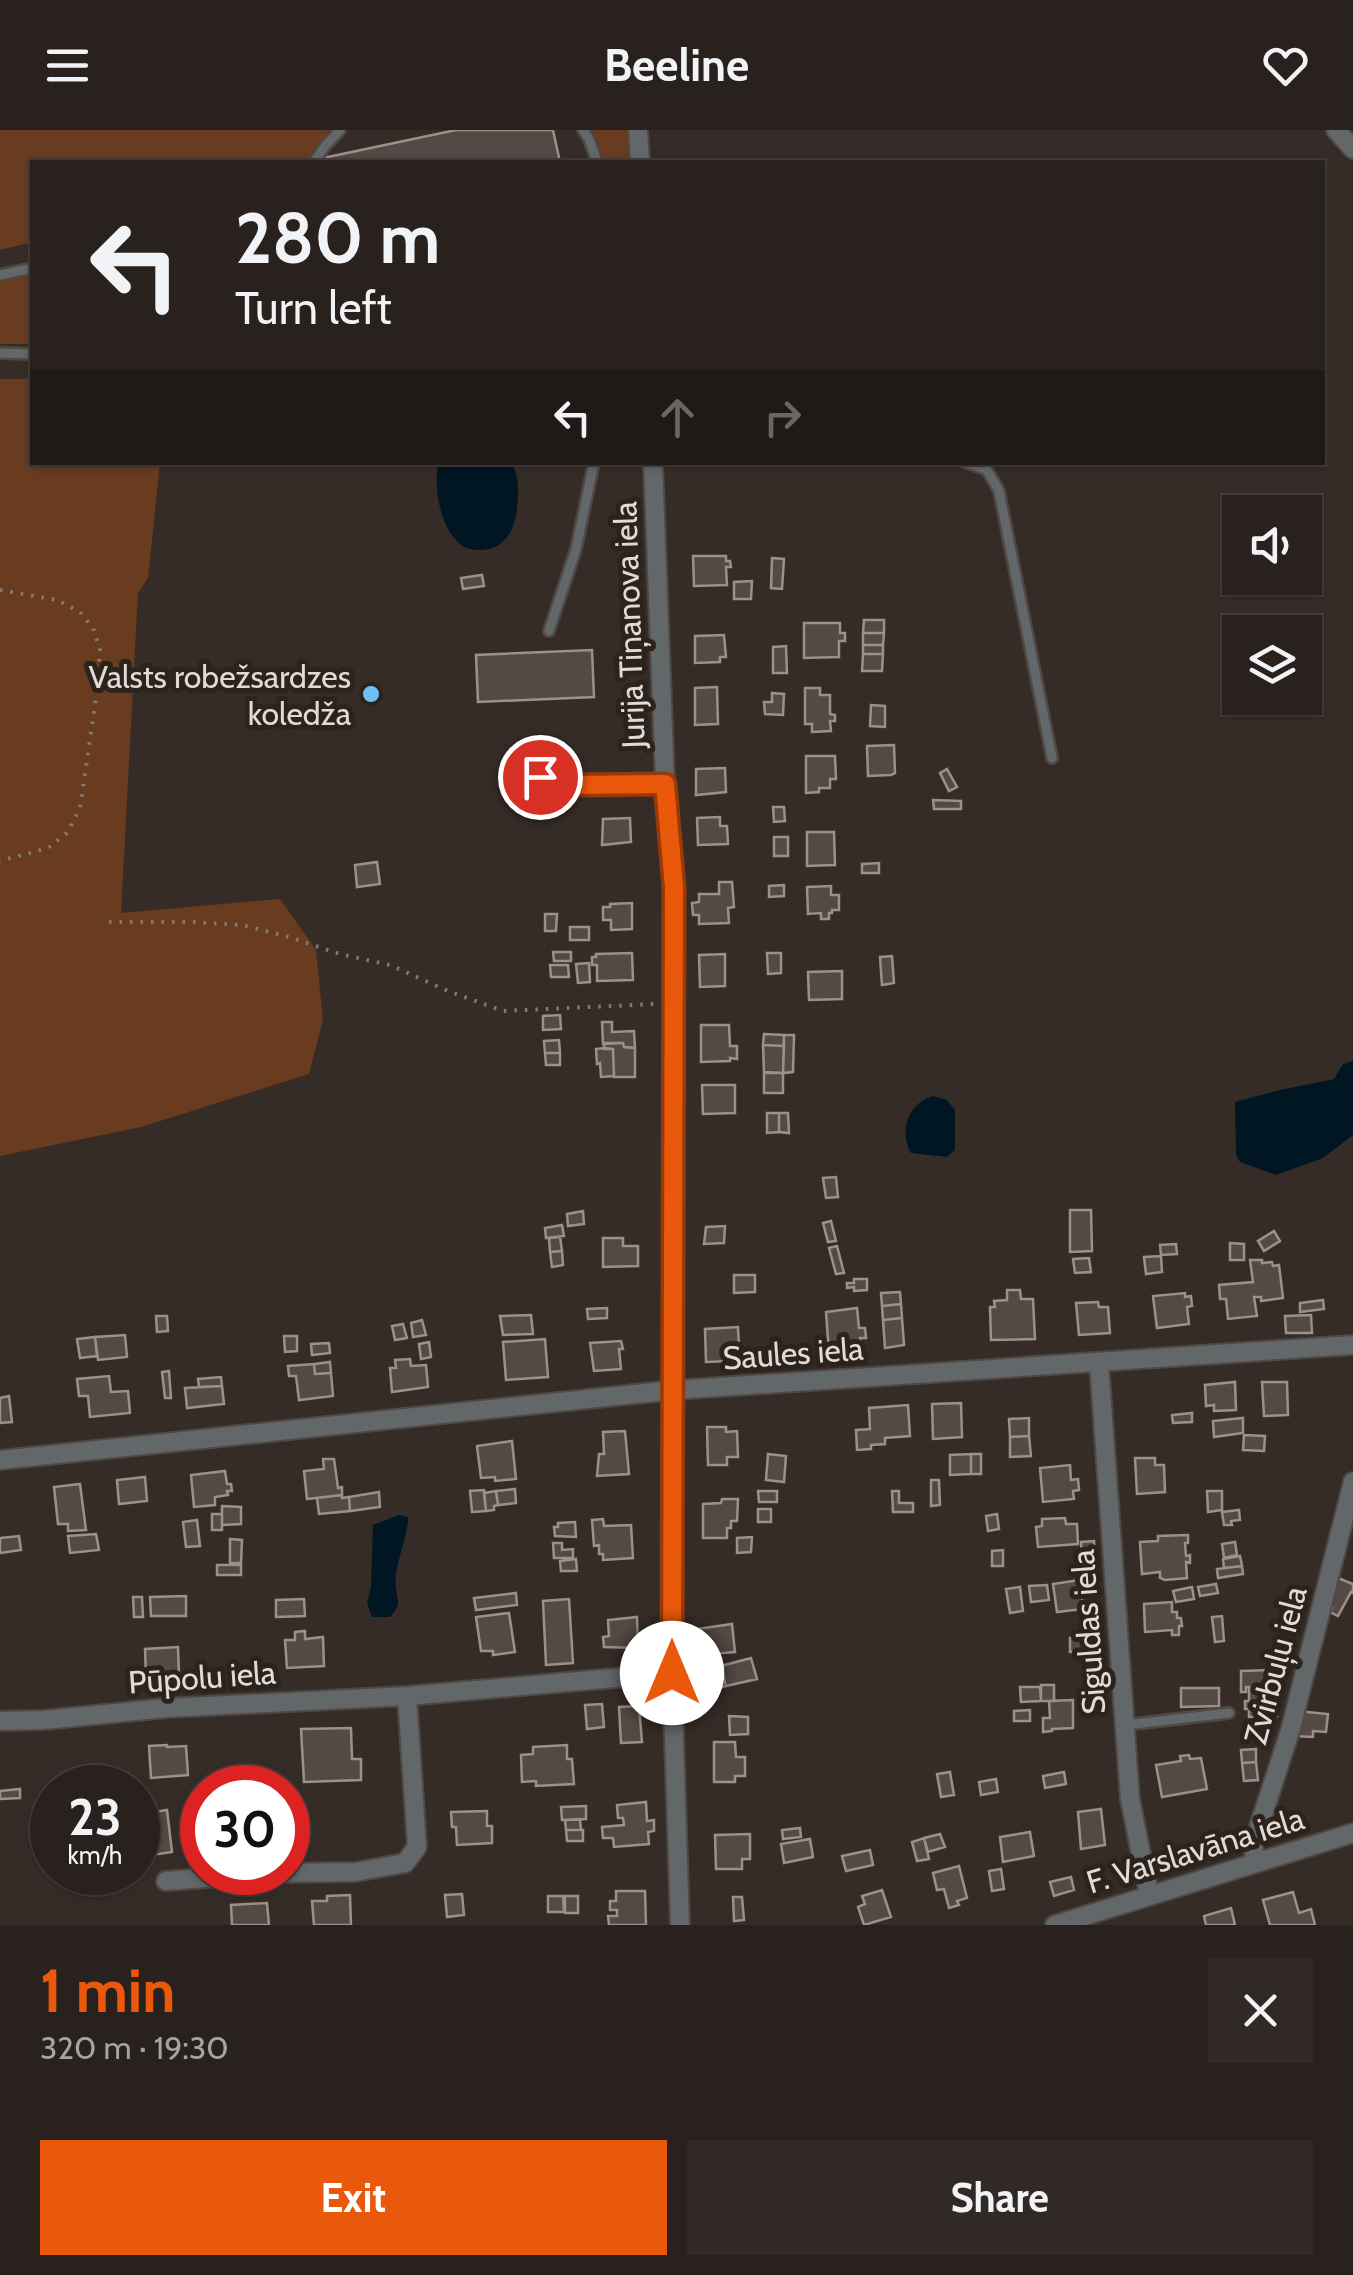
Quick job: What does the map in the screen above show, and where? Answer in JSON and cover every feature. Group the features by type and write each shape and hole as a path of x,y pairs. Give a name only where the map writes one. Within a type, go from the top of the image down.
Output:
{"street":[{"path":"638,130 640,160"},
{"path":"1336,130 1353,149"},
{"name":"Jurija Tiņanova iela","path":"654,465 665,784 674,887 672,1673 680,1925"},
{"name":"Saules iela","path":"0,1460 674,1390 1353,1345"},
{"name":"Siguldas iela","path":"1099,1363 1130,1800 1149,1894"},
{"name":"Zvirbuļu iela","path":"1256,1862 1254,1842 1291,1728 1353,1482"},
{"name":"Pūpolu iela","path":"0,1721 407,1696 672,1673"},
{"path":"166,1882 272,1873 355,1872 405,1862 417,1847 407,1696"},
{"name":"F. Varslavāna iela","path":"1054,1925 1353,1833"}],"lane":[{"path":"315,160 340,130"},
{"path":"583,130 596,160"},
{"path":"0,275 30,268"},
{"path":"0,353 30,354"},
{"path":"550,631 576,549 593,465"},
{"path":"973,465 987,470 999,491 1052,758"},
{"path":"540,777 570,785 665,784"},
{"path":"1125,1725 1229,1712"}],"path":[{"path":"0,590 57,600 80,612 100,649 80,808 67,833 48,848 0,861"},
{"path":"109,922 242,924 390,965 503,1011 674,1002"}],"shaded area":[{"path":"0,130 330,130 308,160 30,160 30,242 0,250"},
{"path":"591,130 628,130 630,160 603,160"},
{"path":"30,274 30,344 0,344 0,281"},
{"path":"0,379 30,379 30,465 160,465 148,578 138,593 121,913 280,899 316,950 323,1020 309,1074 141,1127 0,1156"}],"water":[{"path":"438,465 513,465 518,485 517,508 511,531 502,543 480,550 461,545 439,506"},
{"path":"1353,1061 1353,1135 1323,1158 1276,1175 1240,1162 1236,1155 1235,1102 1334,1079 1343,1064"},
{"path":"933,1096 947,1100 955,1110 955,1150 947,1157 911,1153 907,1144 906,1127 912,1111"},
{"path":"399,1515 408,1517 397,1571 397,1607 390,1617 372,1617 367,1603 373,1525"}],"building":[{"path":"456,130 553,130 560,160 324,160"},
{"path":"693,556 726,556 731,567 726,567 727,585 694,586"},
{"path":"772,558 784,559 782,589 771,588"},
{"path":"482,575 484,586 463,589 461,578"},
{"path":"752,581 751,599 734,599 734,582"},
{"path":"864,620 884,620 884,633 863,633"},
{"path":"804,623 840,623 845,641 839,641 839,657 804,658"},
{"path":"863,633 884,633 883,645 863,645"},
{"path":"724,635 726,657 720,657 720,662 695,663 695,636"},
{"path":"863,645 883,645 883,654 863,654"},
{"path":"786,646 787,673 773,673 773,647"},
{"path":"592,650 594,697 478,702 476,655"},
{"path":"863,654 883,654 882,671 862,671"},
{"path":"717,687 718,724 695,725 695,688"},
{"path":"805,688 820,688 820,695 830,695 830,714 835,715 835,721 830,721 831,731 812,732 812,724 805,724"},
{"path":"772,693 784,694 783,715 765,714 764,702 772,702"},
{"path":"871,705 885,706 885,727 870,726"},
{"path":"529,744 550,744 551,755 530,756"},
{"path":"894,745 895,773 868,776 867,746"},
{"path":"806,756 835,756 836,779 830,779 830,788 806,793"},
{"path":"725,768 726,792 696,795 696,769"},
{"path":"947,769 957,787 949,791 940,773"},
{"path":"933,800 961,801 961,809 934,809"},
{"path":"773,807 784,807 785,821 774,822"},
{"path":"720,817 720,826 727,826 728,844 698,845 697,818"},
{"path":"630,818 631,842 602,845 603,819"},
{"path":"807,832 834,832 835,865 807,866"},
{"path":"774,837 788,837 788,856 774,856"},
{"path":"377,862 380,884 357,887 355,865"},
{"path":"879,863 879,873 862,873 862,864"},
{"path":"719,882 732,882 734,907 728,908 729,923 699,924 692,903 699,902 699,894 719,894"},
{"path":"784,885 784,896 769,897 769,886"},
{"path":"831,886 831,895 839,895 839,910 832,910 829,919 821,919 821,913 808,914 807,887"},
{"path":"632,903 632,929 611,930 611,920 603,920 603,907"},
{"path":"545,914 557,914 556,931 545,931"},
{"path":"570,927 589,927 589,940 570,940"},
{"path":"553,952 571,952 571,961 554,961"},
{"path":"632,953 633,980 597,981 597,965 592,965 592,957"},
{"path":"767,953 781,953 781,973 768,974"},
{"path":"725,954 725,986 700,987 699,955"},
{"path":"892,956 894,983 882,985 880,957"},
{"path":"589,963 590,982 578,983 576,964"},
{"path":"550,965 568,965 569,977 551,977"},
{"path":"842,971 842,999 809,1000 808,972"},
{"path":"560,1015 561,1029 543,1030 543,1016"},
{"path":"602,1022 612,1022 612,1032 634,1031 635,1048 624,1047 623,1043 603,1044"},
{"path":"701,1025 729,1025 730,1046 737,1046 737,1059 701,1062"},
{"path":"764,1034 784,1035 784,1046 763,1045"},
{"path":"784,1035 794,1035 793,1072 783,1073"},
{"path":"559,1040 560,1053 545,1053 544,1041"},
{"path":"604,1043 623,1043 624,1047 635,1048 635,1077 614,1077 613,1049 604,1049"},
{"path":"763,1045 784,1046 783,1073 764,1072"},
{"path":"596,1049 613,1049 614,1076 601,1077"},
{"path":"545,1053 560,1053 560,1065 546,1065"},
{"path":"764,1073 783,1073 783,1093 764,1093"},
{"path":"702,1085 735,1085 735,1113 703,1114"},
{"path":"767,1113 779,1113 779,1132 767,1133"},
{"path":"779,1113 788,1113 789,1133 779,1132"},
{"path":"836,1177 838,1197 826,1198 823,1178"},
{"path":"1070,1210 1091,1210 1092,1251 1070,1252"},
{"path":"583,1211 584,1224 568,1226 567,1214"},
{"path":"831,1221 836,1241 828,1242 823,1223"},
{"path":"562,1225 564,1236 546,1238 545,1228"},
{"path":"725,1226 724,1243 704,1244 706,1227"},
{"path":"1274,1231 1280,1241 1264,1251 1258,1241"},
{"path":"560,1237 562,1251 550,1252 549,1238"},
{"path":"603,1238 623,1238 623,1246 638,1246 638,1266 603,1267"},
{"path":"1230,1243 1244,1244 1244,1260 1230,1260"},
{"path":"1176,1244 1177,1254 1161,1255 1160,1245"},
{"path":"837,1246 844,1273 836,1274 829,1248"},
{"path":"562,1251 563,1265 552,1267 550,1252"},
{"path":"1161,1256 1162,1272 1146,1274 1144,1257"},
{"path":"1089,1258 1091,1272 1075,1273 1073,1259"},
{"path":"1250,1260 1279,1265 1283,1298 1261,1301 1261,1297 1254,1297 1257,1316 1228,1319 1226,1299 1220,1299 1219,1285 1253,1282"},
{"path":"734,1275 755,1275 755,1292 734,1293"},
{"path":"854,1279 867,1279 867,1290 847,1288 847,1283 854,1283"},
{"path":"1007,1290 1020,1290 1021,1299 1033,1299 1035,1339 991,1340 990,1307 995,1307 994,1301 1007,1300"},
{"path":"900,1292 901,1304 882,1306 881,1293"},
{"path":"1185,1293 1185,1297 1191,1296 1192,1306 1187,1307 1189,1324 1157,1328 1153,1296"},
{"path":"1323,1300 1324,1309 1300,1312 1300,1303"},
{"path":"1098,1302 1099,1307 1108,1307 1110,1333 1079,1335 1076,1303"},
{"path":"901,1304 902,1318 883,1320 882,1306"},
{"path":"607,1308 607,1318 588,1319 587,1309"},
{"path":"857,1308 859,1328 865,1328 866,1338 860,1338 861,1350 829,1353 826,1312"},
{"path":"531,1315 533,1334 503,1335 500,1316"},
{"path":"1311,1315 1312,1333 1286,1333 1285,1316"},
{"path":"156,1316 167,1316 168,1331 157,1332"},
{"path":"902,1318 904,1345 885,1348 883,1320"},
{"path":"422,1320 426,1335 413,1337 411,1323"},
{"path":"403,1324 407,1338 395,1340 392,1326"},
{"path":"738,1327 739,1348 729,1353 730,1361 706,1362 705,1329"},
{"path":"125,1335 127,1357 98,1360 95,1337"},
{"path":"284,1336 297,1336 297,1351 285,1352"},
{"path":"95,1337 97,1356 80,1358 77,1339"},
{"path":"545,1339 548,1377 506,1380 503,1342"},
{"path":"621,1341 621,1369 594,1371 590,1343"},
{"path":"429,1342 431,1357 421,1359 419,1344"},
{"path":"329,1343 330,1353 312,1355 311,1344"},
{"path":"410,1359 411,1366 426,1365 428,1387 392,1392 390,1368 396,1368 395,1360"},
{"path":"330,1362 331,1373 315,1374 314,1364"},
{"path":"314,1364 315,1374 331,1373 333,1396 299,1400 296,1376 289,1376 288,1366"},
{"path":"169,1371 171,1398 165,1398 162,1372"},
{"path":"109,1376 111,1392 128,1391 130,1413 90,1417 88,1396 79,1396 77,1379"},
{"path":"221,1377 222,1386 199,1387 198,1379"},
{"path":"1235,1382 1236,1410 1214,1411 1214,1405 1206,1406 1205,1385"},
{"path":"1262,1382 1287,1382 1288,1415 1264,1416"},
{"path":"222,1386 224,1404 187,1408 185,1388"},
{"path":"9,1396 12,1422 0,1423 0,1398"},
{"path":"961,1403 962,1437 933,1439 932,1404"},
{"path":"908,1405 910,1436 885,1438 885,1444 857,1450 856,1430 870,1429 869,1408"},
{"path":"1192,1413 1192,1422 1173,1423 1172,1415"},
{"path":"1029,1418 1029,1436 1010,1437 1009,1419"},
{"path":"1243,1418 1243,1433 1214,1437 1213,1421"},
{"path":"707,1427 737,1431 738,1457 727,1457 727,1465 708,1465"},
{"path":"625,1431 629,1474 597,1476 599,1454 604,1454 603,1432"},
{"path":"1244,1435 1265,1436 1264,1451 1243,1450"},
{"path":"1029,1436 1031,1456 1010,1457 1010,1437"},
{"path":"512,1441 516,1479 481,1478 477,1446"},
{"path":"768,1454 786,1456 784,1482 766,1480"},
{"path":"971,1454 971,1474 950,1475 950,1455"},
{"path":"971,1454 981,1454 981,1474 971,1474"},
{"path":"1135,1458 1155,1458 1155,1465 1164,1465 1165,1492 1137,1494"},
{"path":"323,1459 334,1459 342,1495 307,1499 304,1471 324,1469"},
{"path":"1070,1465 1071,1480 1078,1479 1079,1490 1073,1491 1074,1499 1043,1502 1040,1468"},
{"path":"225,1471 232,1491 215,1497 215,1505 194,1507 191,1475"},
{"path":"145,1477 147,1501 119,1504 117,1480"},
{"path":"931,1480 939,1480 940,1505 931,1506"},
{"path":"80,1484 86,1530 68,1531 68,1524 58,1524 54,1487"},
{"path":"515,1489 516,1503 498,1505 496,1491"},
{"path":"484,1490 486,1511 472,1512 470,1491"},
{"path":"496,1491 498,1505 486,1511 484,1493"},
{"path":"758,1491 777,1491 777,1502 759,1502"},
{"path":"892,1491 899,1491 899,1503 913,1503 913,1512 893,1512"},
{"path":"1207,1491 1222,1491 1222,1510 1208,1512"},
{"path":"379,1492 380,1507 350,1511 349,1497"},
{"path":"349,1497 350,1511 319,1514 317,1498"},
{"path":"722,1499 738,1499 737,1521 731,1521 727,1538 703,1538 703,1504 721,1503"},
{"path":"222,1506 241,1507 241,1524 222,1525"},
{"path":"758,1509 771,1509 771,1522 758,1522"},
{"path":"1239,1510 1240,1520 1224,1525 1222,1512"},
{"path":"212,1514 222,1514 222,1530 212,1530"},
{"path":"997,1514 999,1529 988,1531 986,1516"},
{"path":"1065,1518 1066,1524 1077,1524 1078,1544 1038,1547 1036,1527 1042,1526 1042,1519"},
{"path":"603,1519 604,1526 631,1525 633,1558 603,1560 599,1545 594,1546 592,1520"},
{"path":"197,1520 200,1546 186,1547 183,1522"},
{"path":"575,1522 576,1537 555,1536 558,1523"},
{"path":"96,1534 99,1550 70,1553 68,1536"},
{"path":"1188,1535 1187,1578 1165,1580 1160,1578 1160,1572 1142,1574 1140,1542 1158,1541 1158,1536"},
{"path":"19,1536 21,1550 0,1553 0,1538"},
{"path":"752,1537 751,1552 737,1553 737,1538"},
{"path":"230,1539 242,1540 241,1563 230,1563"},
{"path":"1094,1541 1095,1559 1082,1561 1081,1542"},
{"path":"1235,1542 1237,1555 1224,1558 1222,1544"},
{"path":"553,1543 562,1543 562,1550 573,1549 573,1558 554,1558"},
{"path":"1003,1550 1003,1566 992,1566 992,1551"},
{"path":"1240,1556 1242,1566 1224,1568 1223,1559"},
{"path":"576,1559 577,1571 561,1571 560,1561"},
{"path":"217,1565 241,1565 241,1575 217,1575"},
{"path":"1242,1566 1243,1574 1218,1578 1217,1569"},
{"path":"1338,1578 1353,1584 1353,1593 1338,1616 1326,1606"},
{"path":"1080,1580 1083,1609 1057,1612 1053,1584"},
{"path":"1216,1584 1218,1593 1200,1596 1198,1587"},
{"path":"1047,1585 1049,1600 1031,1602 1029,1586"},
{"path":"1020,1587 1023,1611 1010,1613 1006,1589"},
{"path":"1192,1587 1194,1599 1176,1602 1173,1591"},
{"path":"516,1593 517,1605 476,1610 474,1598"},
{"path":"186,1596 186,1616 151,1616 150,1597"},
{"path":"133,1597 142,1597 143,1617 134,1617"},
{"path":"304,1599 305,1616 276,1617 276,1600"},
{"path":"569,1599 573,1663 546,1665 543,1601"},
{"path":"1172,1602 1172,1612 1181,1618 1179,1635 1172,1635 1172,1630 1145,1632 1144,1604"},
{"path":"509,1613 515,1652 493,1655 493,1651 481,1651 476,1617"},
{"path":"1222,1616 1224,1641 1215,1642 1212,1617"},
{"path":"637,1617 638,1648 604,1647 603,1637 609,1636 608,1620"},
{"path":"732,1624 735,1652 712,1654 712,1648 699,1649 697,1629"},
{"path":"305,1631 305,1639 323,1637 324,1666 287,1668 285,1640 295,1640 295,1632"},
{"path":"1091,1637 1091,1651 1070,1652 1070,1638"},
{"path":"178,1647 179,1674 146,1676 145,1649"},
{"path":"751,1658 757,1679 726,1686 721,1666"},
{"path":"721,1666 726,1686 706,1691 702,1671"},
{"path":"1276,1670 1277,1716 1249,1717 1245,1701 1249,1701 1249,1687 1241,1692 1241,1671"},
{"path":"1041,1685 1054,1685 1054,1701 1041,1701"},
{"path":"1020,1687 1040,1687 1041,1701 1021,1702"},
{"path":"1181,1688 1219,1688 1219,1706 1181,1707"},
{"path":"1073,1700 1073,1728 1043,1732 1043,1718 1050,1718 1049,1701"},
{"path":"602,1704 604,1727 587,1729 585,1705"},
{"path":"639,1706 642,1742 621,1743 619,1707"},
{"path":"1030,1710 1030,1721 1014,1721 1014,1711"},
{"path":"1297,1711 1328,1714 1326,1732 1313,1731 1313,1737 1294,1736"},
{"path":"729,1716 748,1717 748,1734 730,1735"},
{"path":"351,1728 352,1759 361,1759 361,1780 310,1782 310,1765 303,1765 301,1729"},
{"path":"714,1742 735,1742 736,1757 745,1757 745,1776 735,1776 735,1782 714,1782"},
{"path":"567,1745 574,1784 536,1786 536,1781 522,1782 521,1755 533,1754 533,1747"},
{"path":"149,1746 186,1746 187,1765 180,1765 180,1776 160,1777 160,1765 150,1765"},
{"path":"1256,1749 1256,1762 1242,1763 1241,1750"},
{"path":"1189,1755 1190,1759 1201,1758 1207,1789 1162,1797 1156,1765 1181,1761 1180,1756"},
{"path":"1256,1762 1258,1780 1244,1781 1242,1763"},
{"path":"950,1772 954,1795 941,1797 937,1774"},
{"path":"1064,1772 1066,1784 1045,1788 1043,1776"},
{"path":"996,1779 998,1792 981,1795 979,1782"},
{"path":"20,1789 20,1798 0,1799 0,1791"},
{"path":"646,1802 647,1821 654,1820 654,1831 648,1832 649,1844 614,1847 613,1838 603,1838 602,1827 624,1825 623,1818 618,1818 617,1805"},
{"path":"586,1806 586,1819 562,1820 561,1807"},
{"path":"1101,1809 1105,1845 1081,1849 1078,1812"},
{"path":"167,1810 172,1852 160,1854 160,1811"},
{"path":"487,1811 492,1843 457,1845 451,1812"},
{"path":"580,1819 581,1830 566,1830 565,1820"},
{"path":"800,1828 801,1837 783,1839 782,1830"},
{"path":"566,1830 583,1830 583,1841 567,1841"},
{"path":"1030,1832 1034,1856 1003,1862 1000,1837"},
{"path":"750,1834 750,1859 742,1859 742,1869 716,1869 715,1835"},
{"path":"940,1834 945,1847 928,1852 924,1838"},
{"path":"924,1838 929,1859 917,1861 912,1842"},
{"path":"810,1839 813,1857 784,1863 781,1844"},
{"path":"870,1850 873,1865 846,1871 842,1856"},
{"path":"959,1866 967,1898 949,1908 944,1889 937,1890 933,1873"},
{"path":"1001,1869 1004,1889 992,1891 989,1871"},
{"path":"1071,1877 1074,1890 1054,1896 1050,1882"},
{"path":"882,1890 891,1917 864,1925 858,1907 865,1904 862,1896"},
{"path":"616,1891 645,1891 646,1925 609,1925 608,1916 617,1916 617,1910 610,1910 610,1901 616,1901"},
{"path":"1293,1892 1299,1913 1311,1909 1315,1925 1270,1925 1263,1900"},
{"path":"462,1894 464,1915 447,1917 445,1895"},
{"path":"350,1895 351,1925 314,1925 312,1901"},
{"path":"548,1896 563,1896 564,1912 548,1912"},
{"path":"565,1896 578,1896 578,1913 565,1913"},
{"path":"733,1897 742,1897 744,1920 734,1921"},
{"path":"267,1903 269,1925 232,1925 231,1905"},
{"path":"1231,1908 1235,1925 1206,1925 1204,1916"}],"place":[{"name":"Valsts robežsardzes koledža","path":"371,694"}],"route":[{"path":"540,777 570,785 665,784 674,887 672,1673"}]}
